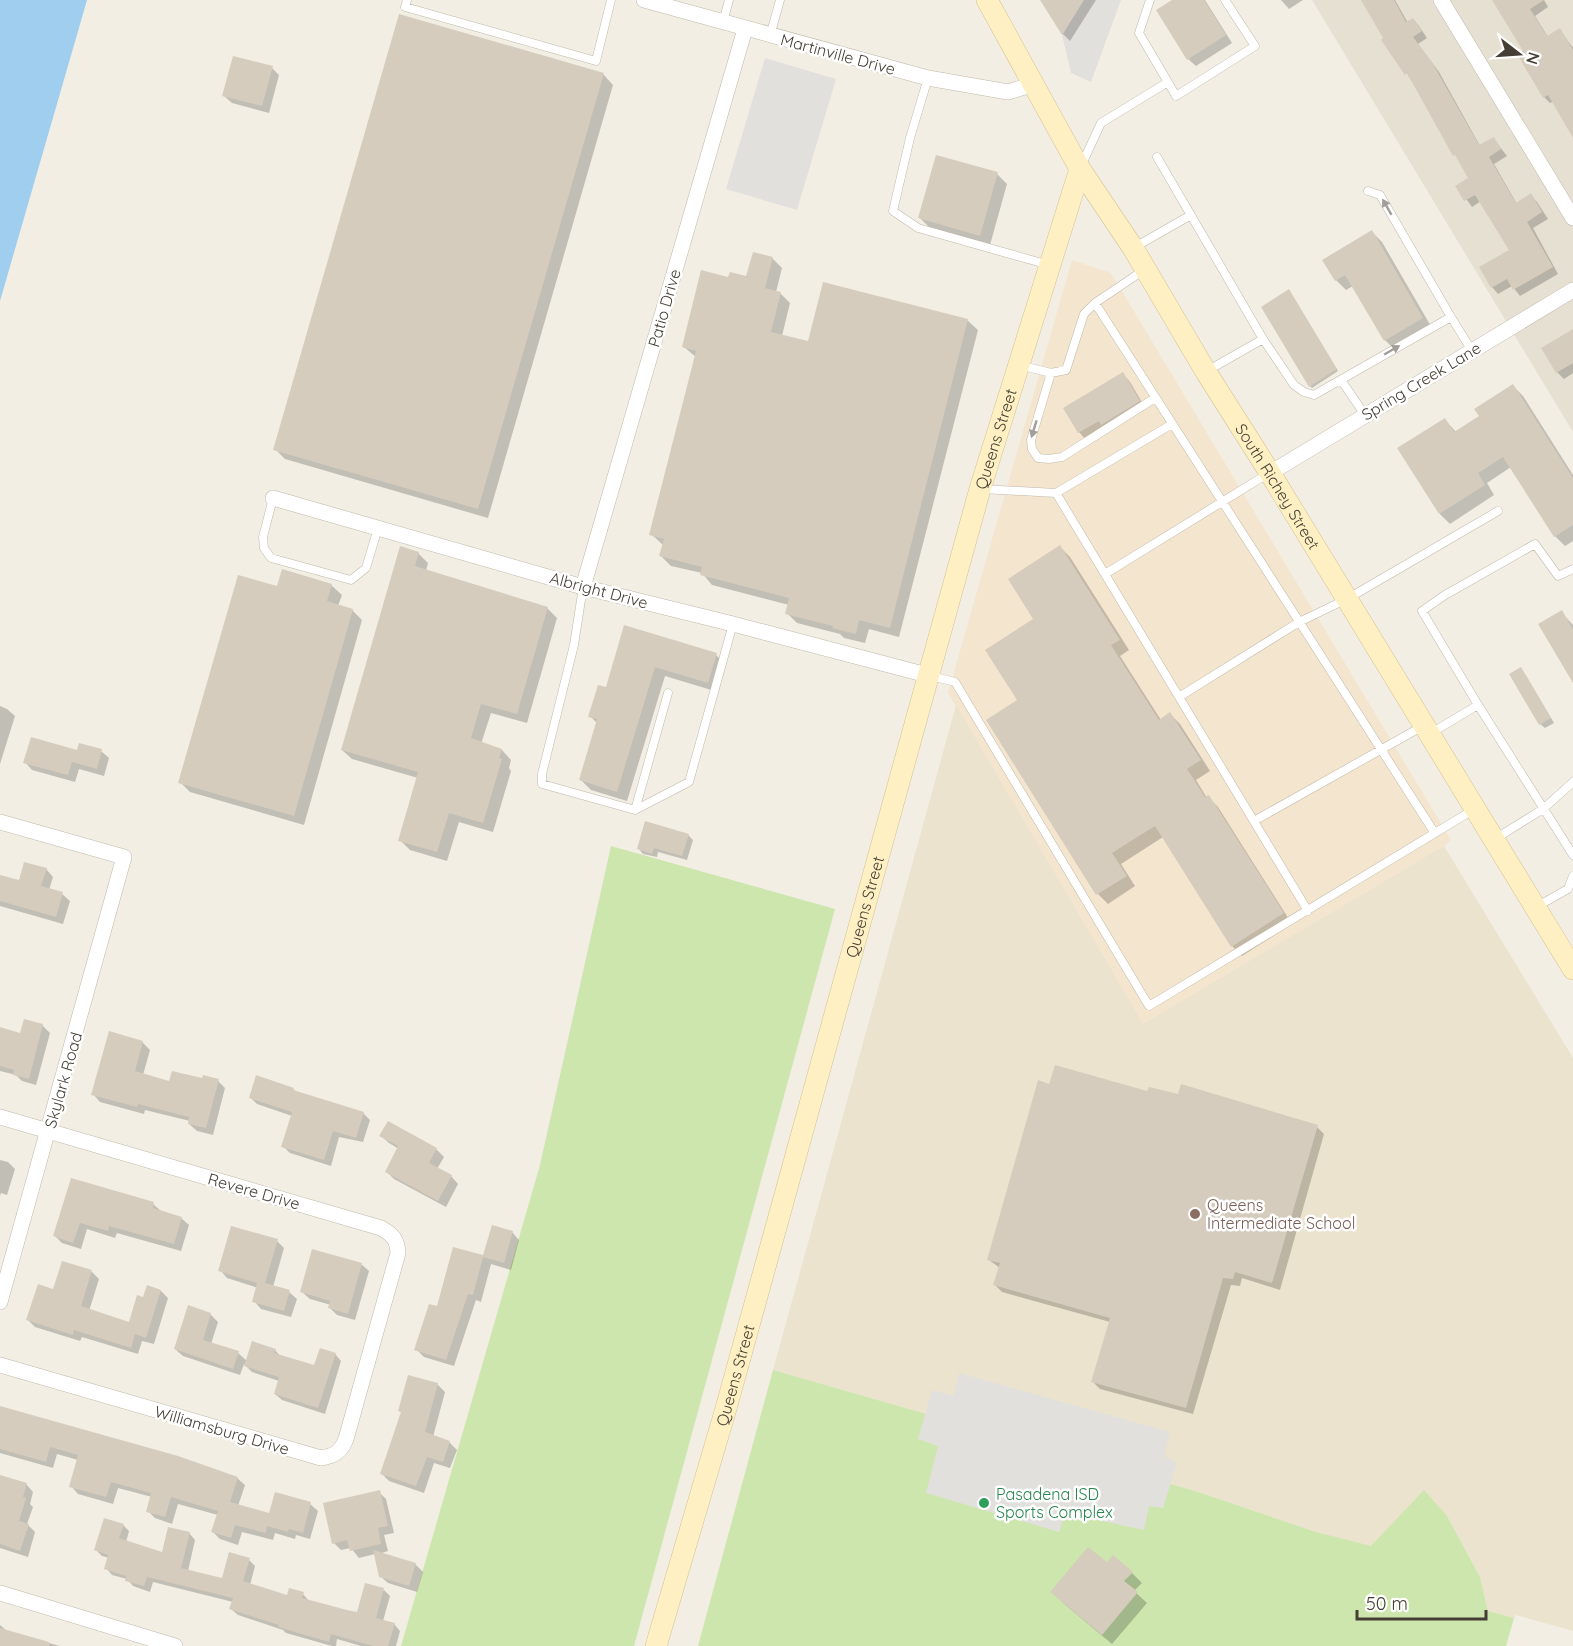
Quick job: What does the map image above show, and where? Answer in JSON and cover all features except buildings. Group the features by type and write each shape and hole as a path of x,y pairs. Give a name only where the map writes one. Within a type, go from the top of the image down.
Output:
{"street":[{"name":"Martinville Drive","path":"644,0 928,78 1008,92 1034,84"},
{"name":"South Richey Street","path":"987,0 1080,169 1146,269 1206,372 1573,969"},
{"path":"1441,0 1573,218"},
{"name":"Patio Drive","path":"583,587 745,29"},
{"name":"Queens Street","path":"656,1646 737,1369 980,489 1080,169"},
{"name":"Spring Creek Lane","path":"1270,473 1573,290"},
{"name":"Albright Drive","path":"273,498 583,587 927,675"},
{"name":"Skylark Road","path":"0,822 124,857 0,1302"},
{"name":"Revere Drive","path":"0,1117 381,1228 391,1233 397,1240 398,1253 372,1348"},
{"name":"Williamsburg Drive","path":"0,1365 321,1458 332,1457 342,1449 372,1348"},
{"path":"0,1593 128,1640 175,1646"}],"lane":[{"path":"407,0 405,7 596,61 611,0"},
{"path":"723,23 729,0"},
{"path":"770,36 780,0"},
{"path":"1150,0 1139,33 1176,96 1255,46 1225,0"},
{"path":"928,78 910,138 893,211 918,228 1049,266"},
{"path":"1080,169 1101,123 1168,82"},
{"path":"1157,157 1263,339 1294,386 1304,392 1314,394 1451,317"},
{"path":"1368,191 1380,195 1472,351"},
{"path":"1133,248 1191,215"},
{"path":"1018,364 1051,373 1066,370 1084,314 1095,303 1146,269"},
{"path":"1095,303 1434,832"},
{"path":"1206,372 1263,339"},
{"path":"1051,373 1031,440 1032,449 1038,458 1062,457 1155,398"},
{"path":"1341,380 1365,415"},
{"path":"980,489 1056,493 1172,424"},
{"path":"1105,574 1270,473"},
{"path":"1056,493 1308,911"},
{"path":"273,498 263,537 264,548 271,558 351,580 366,568 378,528"},
{"path":"1179,697 1299,622 1347,599 1498,511"},
{"path":"1573,569 1558,576 1535,544 1445,595 1422,611 1478,705 1573,855"},
{"path":"583,587 574,645 542,774 542,784 635,810 689,782 733,624"},
{"path":"927,675 955,682 1149,1006 1474,809"},
{"path":"635,810 668,693"},
{"path":"1254,821 1381,749 1478,705"},
{"path":"1493,840 1543,809 1573,782"},
{"path":"1535,908 1568,889 1573,876"}],"shaded area":[{"path":"1084,0 1121,0 1091,82 1071,73 1062,35"},
{"path":"1312,0 1573,0 1573,432"},
{"path":"765,58 836,79 797,210 726,189"},
{"path":"1072,260 1111,273 1451,840 1143,1025 948,693"},
{"name":"Queens Intermediate School","path":"956,705 1143,1024 1444,846 1573,1058 1573,1631 1516,1615 1514,1618 1488,1611 1480,1577 1447,1516 1371,1547 1316,1532 1195,1491 773,1370"},
{"path":"959,1373 1170,1432 1164,1456 1177,1463 1163,1508 1149,1506 1144,1530 1065,1513 1059,1532 926,1493 938,1446 918,1439 932,1390 953,1396"}],"green space":[{"path":"611,846 835,909 634,1646 401,1646 540,1165"},
{"name":"Pasadena ISD Sports Complex","path":"773,1370 1195,1491 1316,1532 1371,1546 1424,1490 1447,1516 1480,1577 1488,1611 1514,1618 1506,1646 698,1646"}],"water":[{"path":"0,0 87,0 0,301"}],"place":[{"name":"Queens Intermediate School","path":"1195,1214"},
{"name":"Pasadena ISD Sports Complex","path":"984,1503"}]}
